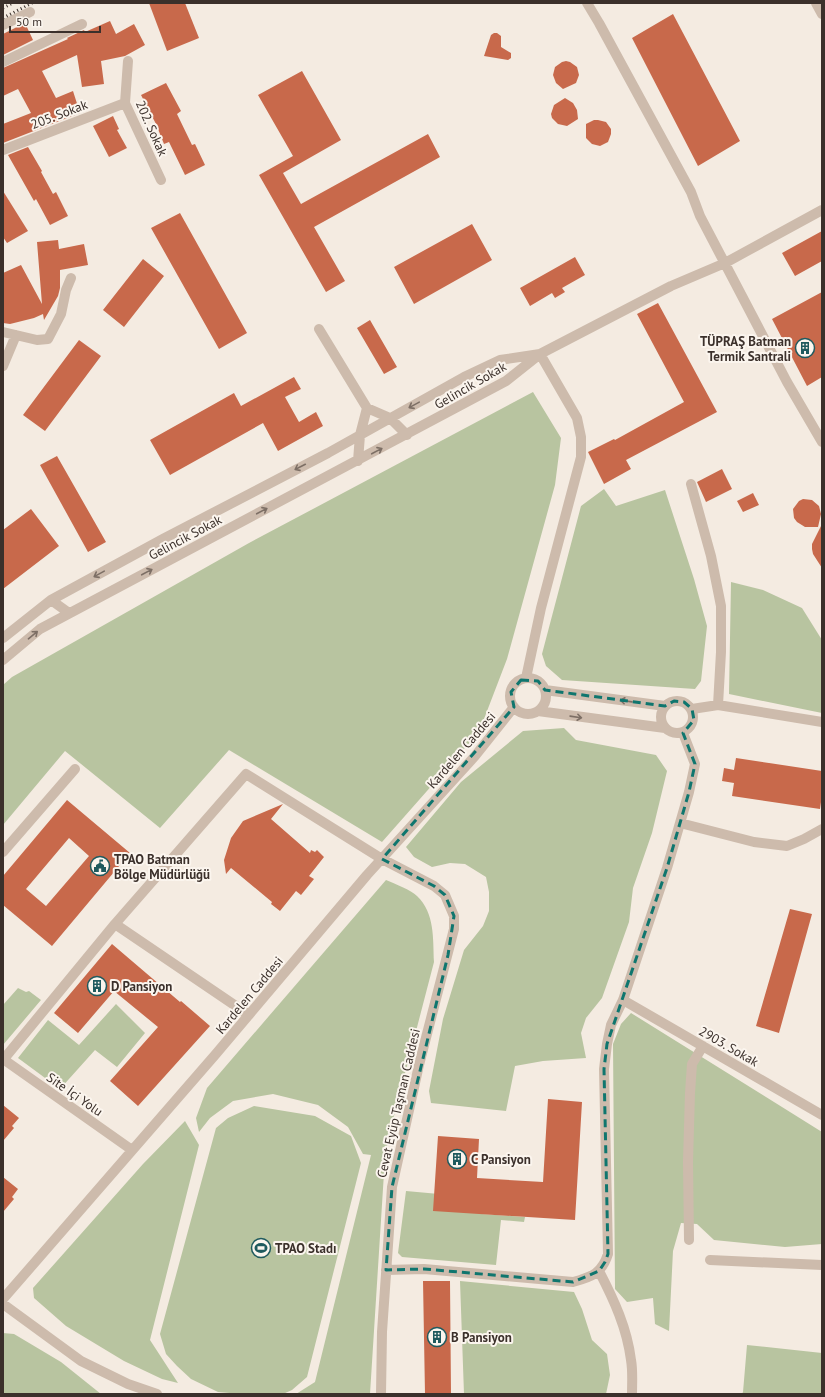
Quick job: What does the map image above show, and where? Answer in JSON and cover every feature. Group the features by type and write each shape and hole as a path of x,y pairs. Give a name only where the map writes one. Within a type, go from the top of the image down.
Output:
{"street":[{"path":"587,3 687,186 700,216 787,382 822,442"},
{"path":"816,3 822,14"},
{"path":"3,25 30,12"},
{"path":"3,62 82,24"},
{"name":"202. Sokak","path":"128,60 125,103 162,180"},
{"name":"205. Sokak","path":"3,150 125,103"},
{"path":"526,678 541,608 581,457 581,437 577,418 540,354 671,286 725,263 822,210"},
{"path":"3,332 37,340 48,339 61,314 66,290 71,278"},
{"path":"319,329 367,408 390,418 407,435"},
{"path":"3,366 16,335"},
{"name":"Gelincik Sokak","path":"3,638 51,600 360,435 464,377 500,360 540,354"},
{"name":"Gelincik Sokak","path":"3,660 40,628 358,461 506,381 540,354"},
{"path":"358,461 360,435 367,408"},
{"path":"691,484 711,556 721,606 721,652 718,705"},
{"path":"51,600 69,613"},
{"path":"538,711 545,702 546,696 542,685 538,681 526,678 516,683 511,692 510,698 514,707 518,711 528,714 538,711 665,728 673,733 683,733 692,725 694,720 692,709 689,705 679,701 674,701 665,706 661,714 661,719 665,728"},
{"path":"545,690 665,706"},
{"path":"692,709 718,705 822,722"},
{"name":"Kardelen Caddesi","path":"3,1299 382,859 475,756 514,707"},
{"path":"386,1270 424,1269 573,1282 587,1278 599,1271 605,1262 608,1254 604,1069 607,1044 611,1025 623,1000 667,868 689,792 695,764 683,733"},
{"path":"3,852 76,769"},
{"name":"Cevat Eyüp Taşman Caddesi","path":"114,924 246,774 382,859 434,886 445,895 454,916 454,929 419,1065 392,1187 382,1332 381,1394"},
{"path":"680,822 754,842 787,846 822,829"},
{"path":"3,1060 114,924 249,1015"},
{"name":"2903. Sokak","path":"623,1000 822,1115"},
{"path":"689,1240 688,1162 692,1064 703,1046"},
{"name":"Site İçi Yolu","path":"3,1060 132,1150"},
{"path":"710,1260 822,1265"},
{"path":"599,1271 616,1304 624,1326 632,1361 632,1394"},
{"path":"3,1304 82,1361 107,1374 132,1390 153,1394"}],"highlighted area":[{"path":"521,680 538,681 545,690 665,706 674,701 684,702 692,709 694,720 683,733 695,764 689,792 667,868 607,1044 604,1069 608,1254 605,1262 599,1271 573,1282 424,1269 386,1270 392,1187 448,955 454,916 445,895 434,886 382,859 514,707 511,692"}],"green space":[{"path":"533,392 561,438 555,485 507,659 479,732 382,842 229,750 160,828 65,751 3,825 3,685 12,677 249,543"},
{"path":"604,489 616,506 665,490 694,579 707,626 701,681 695,689 562,680 546,666 542,654 581,506"},
{"path":"731,582 763,590 802,608 822,640 822,713 729,694"},
{"path":"564,728 576,740 656,755 667,771 652,833 633,888 629,922 602,998 586,1018 581,1033 586,1058 543,1061 515,1066 506,1111 431,1103 429,1091 443,1019 464,950 483,926 489,911 489,892 486,877 465,864 450,863 432,867 414,857 406,847 461,782 523,731"},
{"path":"386,880 403,887 417,896 423,903 430,918 432,927 434,962 389,1135 385,1157 370,1394 296,1394 315,1382 371,1155 363,1154 348,1127 318,1105 273,1094 233,1101 210,1118 199,1132 196,1118 207,1088"},
{"path":"18,988 26,992 29,991 41,1000 3,1045 3,1005"},
{"path":"116,1004 145,1033 117,1067 95,1050 60,1089 18,1058 48,1020 79,1045"},
{"path":"631,1013 822,1132 822,1244 785,1247 714,1240 697,1224 681,1223 673,1251 669,1331 655,1324 653,1298 627,1302 615,1289 613,1044 621,1024"},
{"name":"TPAO Stadı","path":"254,1106 315,1116 351,1136 361,1163 307,1377 292,1390 283,1394 241,1394 218,1392 191,1379 166,1354 160,1334 216,1128 228,1118"},
{"path":"185,1121 199,1145 150,1340 178,1383 162,1379 124,1361 66,1326 34,1298 33,1288 143,1164"},
{"path":"406,1191 483,1198 482,1214 525,1217 524,1222 501,1220 496,1265 402,1257 398,1253"},
{"path":"460,1281 574,1292 582,1309 592,1340 607,1354 610,1375 606,1394 464,1394"},
{"path":"3,1333 14,1334 61,1362 101,1394 3,1394"},
{"path":"747,1345 822,1353 822,1394 742,1394"}],"building":[{"path":"149,3 185,3 199,38 167,51"},
{"path":"673,14 740,141 698,166 632,38"},
{"path":"110,21 116,34 134,24 145,45 125,56 101,61 104,84 82,87 77,55 42,71 56,98 73,91 80,113 3,143 3,124 31,113 18,89 3,96 3,68 68,39 67,38 84,30 85,32"},
{"path":"25,23 33,40 3,55 3,34"},
{"path":"497,33 501,36 501,47 511,53 511,58 508,60 484,56 491,35"},
{"path":"566,61 577,67 579,75 576,83 563,89 556,83 553,75 555,67"},
{"path":"302,71 341,140 283,173 301,204 428,134 440,157 314,227 345,281 326,292 259,175 293,156 258,95"},
{"path":"166,83 181,111 177,114 192,145 195,144 205,165 185,175 169,142 164,144 156,124 141,95"},
{"path":"565,98 573,103 577,110 578,119 567,126 558,124 552,118 551,114 554,105"},
{"path":"113,116 119,129 117,130 127,148 109,157 93,126"},
{"path":"594,120 606,122 611,129 608,142 600,146 592,144 586,138 586,124"},
{"path":"28,147 53,194 56,192 68,216 50,225 36,199 34,201 8,155"},
{"path":"3,191 28,231 7,243 3,237"},
{"path":"180,213 247,333 219,349 151,228"},
{"path":"472,224 492,260 414,304 394,267"},
{"path":"822,231 822,261 795,276 782,253"},
{"path":"58,240 59,249 84,244 88,265 60,270 60,288 58,296 44,320 43,314 34,318 10,324 3,323 3,273 21,265 42,304 37,242"},
{"path":"575,257 585,275 562,288 565,292 555,298 552,293 530,306 520,288"},
{"path":"143,259 164,276 124,327 103,310"},
{"name":"TÜPRAŞ Batman Termik Santrali","path":"822,292 822,377 807,386 772,319"},
{"path":"658,303 717,412 626,460 631,469 604,484 588,452 614,439 615,440 684,402 637,314"},
{"path":"370,320 397,367 384,374 357,328"},
{"path":"79,340 101,356 45,431 23,415"},
{"path":"294,377 301,389 285,397 299,422 316,412 323,426 278,451 263,423 170,475 150,440 234,393 241,406"},
{"path":"57,456 106,542 88,552 40,465"},
{"path":"722,469 732,489 706,502 697,482"},
{"path":"753,493 759,505 743,512 737,501"},
{"path":"803,499 812,500 819,506 821,514 818,527 805,527 794,518 793,509 799,501"},
{"path":"31,509 59,546 3,589 3,530"},
{"path":"822,524 822,568 813,554 812,544"},
{"path":"736,758 822,771 822,795 820,809 732,796 734,783 722,781 724,768 734,770"},
{"name":"TPAO Batman Bölge Müdürlüğü","path":"67,800 130,853 52,946 3,905 3,876","holes":["69,838 89,856 46,906 26,889"]},
{"path":"283,804 271,819 310,853 311,850 315,852 317,850 324,857 309,876 314,879 301,895 296,891 280,911 271,904 272,902 231,868 226,874 224,860 231,838 243,821"},
{"path":"790,909 812,914 779,1033 756,1026"},
{"path":"112,944 210,1026 138,1106 110,1081 158,1027 114,991 78,1033 54,1013"},
{"name":"C Pansiyon","path":"548,1099 582,1102 575,1220 433,1211 438,1136 479,1139 477,1178 543,1182"},
{"path":"3,1105 19,1118 12,1126 14,1128 3,1141"},
{"path":"3,1177 18,1189 12,1197 14,1199 3,1212"},
{"name":"B Pansiyon","path":"423,1281 450,1281 451,1394 425,1394"}],"railway":[{"path":"3,8 13,3"},
{"path":"3,18 32,3"}],"place":[{"name":"TÜPRAŞ Batman Termik Santrali","path":"805,348"},
{"name":"TPAO Batman Bölge Müdürlüğü","path":"100,866"},
{"name":"D Pansiyon","path":"97,986"},
{"name":"C Pansiyon","path":"457,1159"},
{"name":"TPAO Stadı","path":"261,1248"},
{"name":"B Pansiyon","path":"437,1337"}]}
